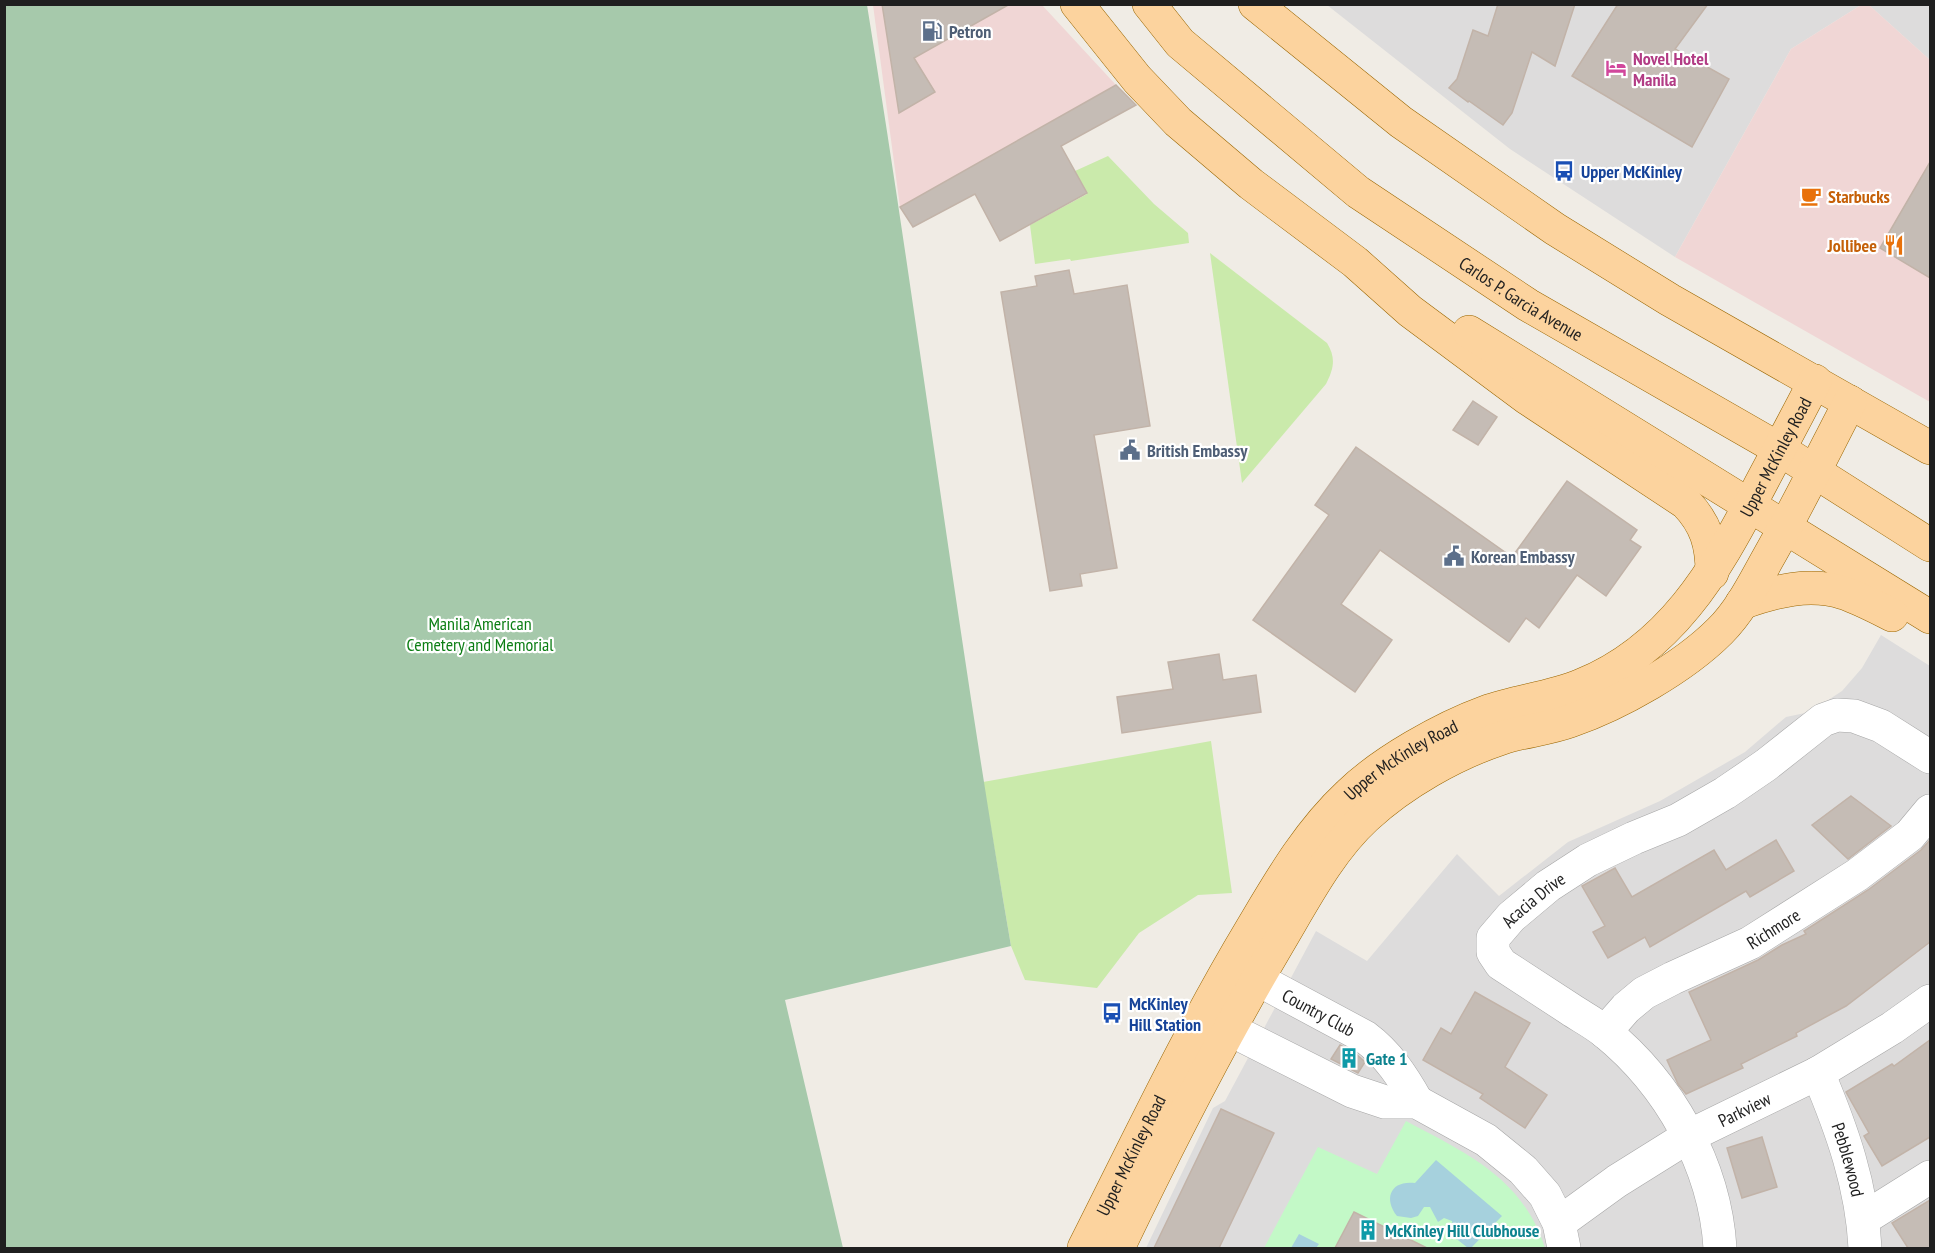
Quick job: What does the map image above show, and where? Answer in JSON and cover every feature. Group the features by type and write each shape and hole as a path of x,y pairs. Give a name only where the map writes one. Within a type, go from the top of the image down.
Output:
{"main road":[{"path":"1077,4 1137,79 1178,122 1251,184 1355,262 1410,311 1527,398 1686,503 1700,520 1708,536 1712,573"},
{"name":"Carlos P. Garcia Avenue","path":"1149,4 1180,43 1358,192 1528,305 1779,449 1930,545"},
{"path":"1254,4 1401,122 1555,229 1670,300 1930,448"},
{"path":"1355,262 1930,617"},
{"name":"Upper McKinley Road","path":"1084,1248 1244,970 1276,887 1331,811 1366,779 1413,748 1462,722 1495,710 1563,692 1610,671 1670,626 1712,573 1815,381"},
{"name":"Upper McKinley Road","path":"1244,970 1334,855 1365,818 1382,804 1426,774 1474,749 1518,733 1570,721 1610,705 1655,679 1704,646 1721,630 1742,603 1850,402"},
{"path":"1742,603 1783,590 1801,588 1831,590 1853,596 1930,634"},
{"name":"Upper McKinley Road","path":"1118,1248 1183,1113 1215,1023"}],"street":[{"name":"Acacia Drive","path":"1720,1248 1714,1200 1709,1183 1689,1137 1657,1084 1605,1032 1501,964 1492,952 1493,938 1511,918 1548,886 1588,860 1678,820 1725,793 1766,765 1823,720 1838,715 1854,716 1881,726 1930,757"},
{"name":"Richmore","path":"1605,1032 1626,1008 1644,993 1750,943 1806,910 1910,836 1930,810"},
{"name":"Country Club","path":"1244,970 1372,1042 1402,1077 1417,1102"},
{"name":"Parkview","path":"1561,1236 1617,1181 1689,1137 1818,1073 1892,1028 1930,1001"},
{"name":"Country Club","path":"1215,1023 1332,1082 1385,1102 1417,1102 1486,1140 1523,1170 1545,1195 1561,1236"},
{"name":"Pebblewood","path":"1818,1073 1849,1156 1864,1234"},
{"path":"1864,1234 1930,1177"}],"shaded area":[{"path":"873,5 1042,5 1116,85 900,207"},
{"path":"1327,5 1861,5 1791,49 1675,257 1510,149"},
{"path":"1861,5 1869,5 1930,60 1930,402 1675,257 1791,49"},
{"path":"1869,5 1930,5 1930,60"},
{"path":"1881,635 1930,666 1930,1248 1146,1248 1213,1108 1225,1101 1316,931 1367,961 1457,854 1499,896 1568,842 1660,801 1745,752 1786,717 1810,712 1842,691 1862,668"}],"green space":[{"name":"Manila American Cemetery and Memorial","path":"5,4 867,5 991,829 1011,946 785,1000 843,1248 5,1248"},
{"path":"1108,156 1154,204 1188,233 1189,243 1071,261 1070,259 1035,264 1030,225 1087,194 1075,171"},
{"path":"1210,253 1327,343 1333,358 1331,373 1326,384 1242,483"},
{"path":"1211,741 1232,893 1198,895 1139,933 1097,988 1025,980 1011,946 983,782"},
{"path":"1406,1121 1471,1157 1507,1185 1535,1224 1545,1248 1264,1248 1318,1147 1377,1174"}],"water":[{"path":"1436,1160 1502,1216 1471,1248 1449,1233 1453,1228 1452,1221 1444,1218 1438,1222 1430,1207 1424,1207 1418,1216 1411,1218 1397,1216 1393,1209 1390,1197 1395,1187 1400,1184 1415,1183"},
{"path":"1299,1234 1319,1244 1316,1248 1291,1248"}],"building":[{"path":"882,4 1010,4 914,58 935,92 899,113"},
{"path":"1498,4 1575,4 1555,66 1532,52 1512,113 1503,125 1449,88 1457,79 1473,30 1488,36"},
{"path":"1618,4 1708,4 1675,49 1729,79 1692,147 1572,76"},
{"path":"1116,85 1136,105 1061,146 1087,193 1000,241 975,194 913,227 900,207"},
{"path":"1930,162 1930,278 1880,248"},
{"path":"1069,270 1074,294 1127,285 1150,426 1094,435 1117,568 1080,574 1082,586 1050,591 1001,292 1037,286 1035,276"},
{"path":"1473,401 1497,417 1478,445 1453,430"},
{"path":"1356,447 1512,557 1567,481 1637,530 1630,540 1641,547 1606,596 1577,575 1539,628 1526,618 1509,642 1380,550 1341,604 1392,640 1355,692 1253,620 1329,515 1315,505"},
{"path":"1219,654 1223,680 1256,675 1261,712 1122,733 1117,697 1173,689 1168,662"},
{"path":"1851,796 1891,826 1848,859 1812,825"},
{"path":"1776,840 1794,871 1750,897 1746,891 1650,947 1645,937 1608,958 1593,932 1605,926 1582,886 1615,868 1632,897 1714,850 1726,870"},
{"path":"1930,840 1930,942 1846,1006 1796,1033 1797,1036 1741,1064 1743,1068 1686,1094 1678,1084 1667,1060 1711,1040 1689,992 1758,960 1806,934 1804,931 1868,890 1921,850"},
{"path":"1475,992 1530,1023 1505,1067 1547,1095 1525,1128 1480,1098 1483,1094 1423,1060 1441,1028 1451,1034"},
{"path":"1930,1040 1930,1137 1882,1166 1864,1136 1869,1133 1846,1092 1892,1064 1894,1066"},
{"name":"Gate 1","path":"1340,1045 1355,1053 1365,1062 1358,1073 1331,1059"},
{"path":"1221,1109 1274,1133 1219,1248 1154,1248"},
{"path":"1762,1137 1777,1187 1742,1198 1727,1148"},
{"path":"1930,1200 1930,1248 1908,1248 1892,1223"},
{"name":"McKinley Hill Clubhouse","path":"1354,1212 1427,1248 1335,1248"}],"place":[{"name":"Petron","path":"932,31"},
{"name":"Novel Hotel Manila","path":"1616,68"},
{"name":"Upper McKinley","path":"1564,171"},
{"name":"Starbucks","path":"1811,196"},
{"name":"Jollibee","path":"1894,245"},
{"name":"British Embassy","path":"1130,450"},
{"name":"Korean Embassy","path":"1454,556"},
{"name":"McKinley Hill Station","path":"1112,1013"},
{"name":"Gate 1","path":"1349,1058"},
{"name":"McKinley Hill Clubhouse","path":"1368,1230"}]}
